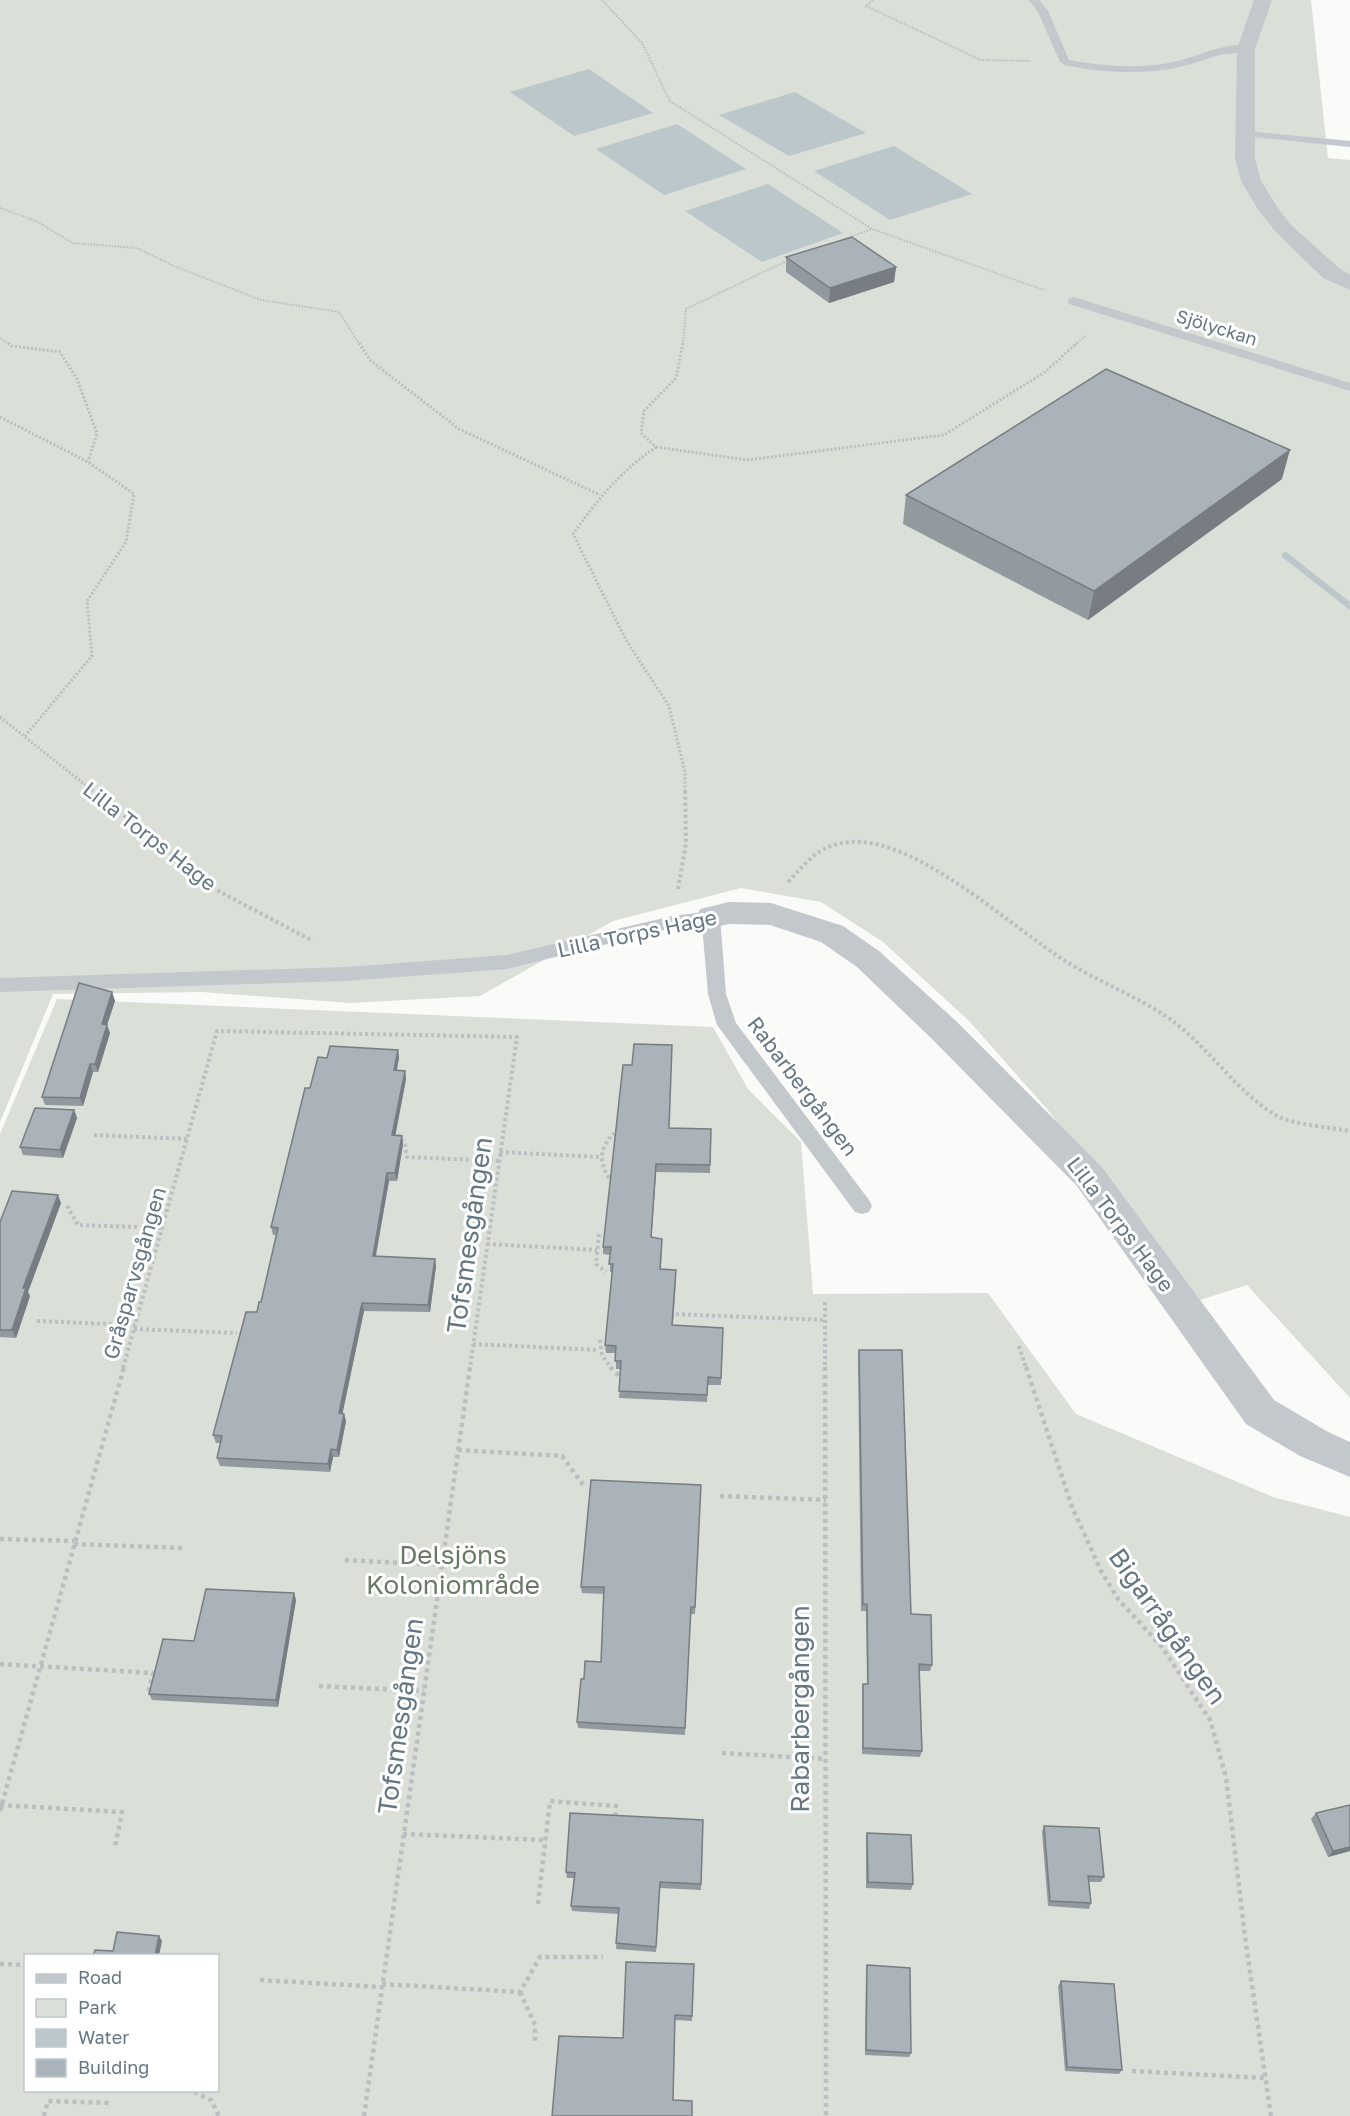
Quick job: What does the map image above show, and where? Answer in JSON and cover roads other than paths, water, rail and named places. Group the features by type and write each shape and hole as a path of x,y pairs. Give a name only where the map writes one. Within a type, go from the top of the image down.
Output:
{"street":[{"path":"1263,0 1246,49 1245,158 1251,181 1269,211 1283,228 1330,273 1350,284"},
{"name":"Lilla Torps Hage","path":"711,918 729,913 771,914 832,934 868,959 944,1030 1089,1176 1260,1412 1314,1444 1350,1460"}],"lane":[{"path":"1034,0 1043,11 1065,62 1085,67 1178,65 1227,48 1246,49"},
{"path":"1247,134 1350,144"},
{"name":"Sjölyckan","path":"1074,301 1350,387"},
{"name":"Lilla Torps Hage","path":"0,986 346,974 507,962 672,922 711,918"},
{"name":"Rabarbergången","path":"711,918 717,994 727,1025 862,1206"}],"water":[{"path":"589,69 653,113 574,136 510,92"},
{"path":"795,92 866,133 789,156 719,115"},
{"path":"677,124 746,169 664,195 596,149"},
{"path":"894,146 972,194 890,220 814,171"},
{"path":"768,184 843,233 762,262 685,211"}],"waterway":[{"path":"1286,555 1350,607"}],"park label":[{"name":"Delsjöns Koloniområde","path":"453,1569"}]}
